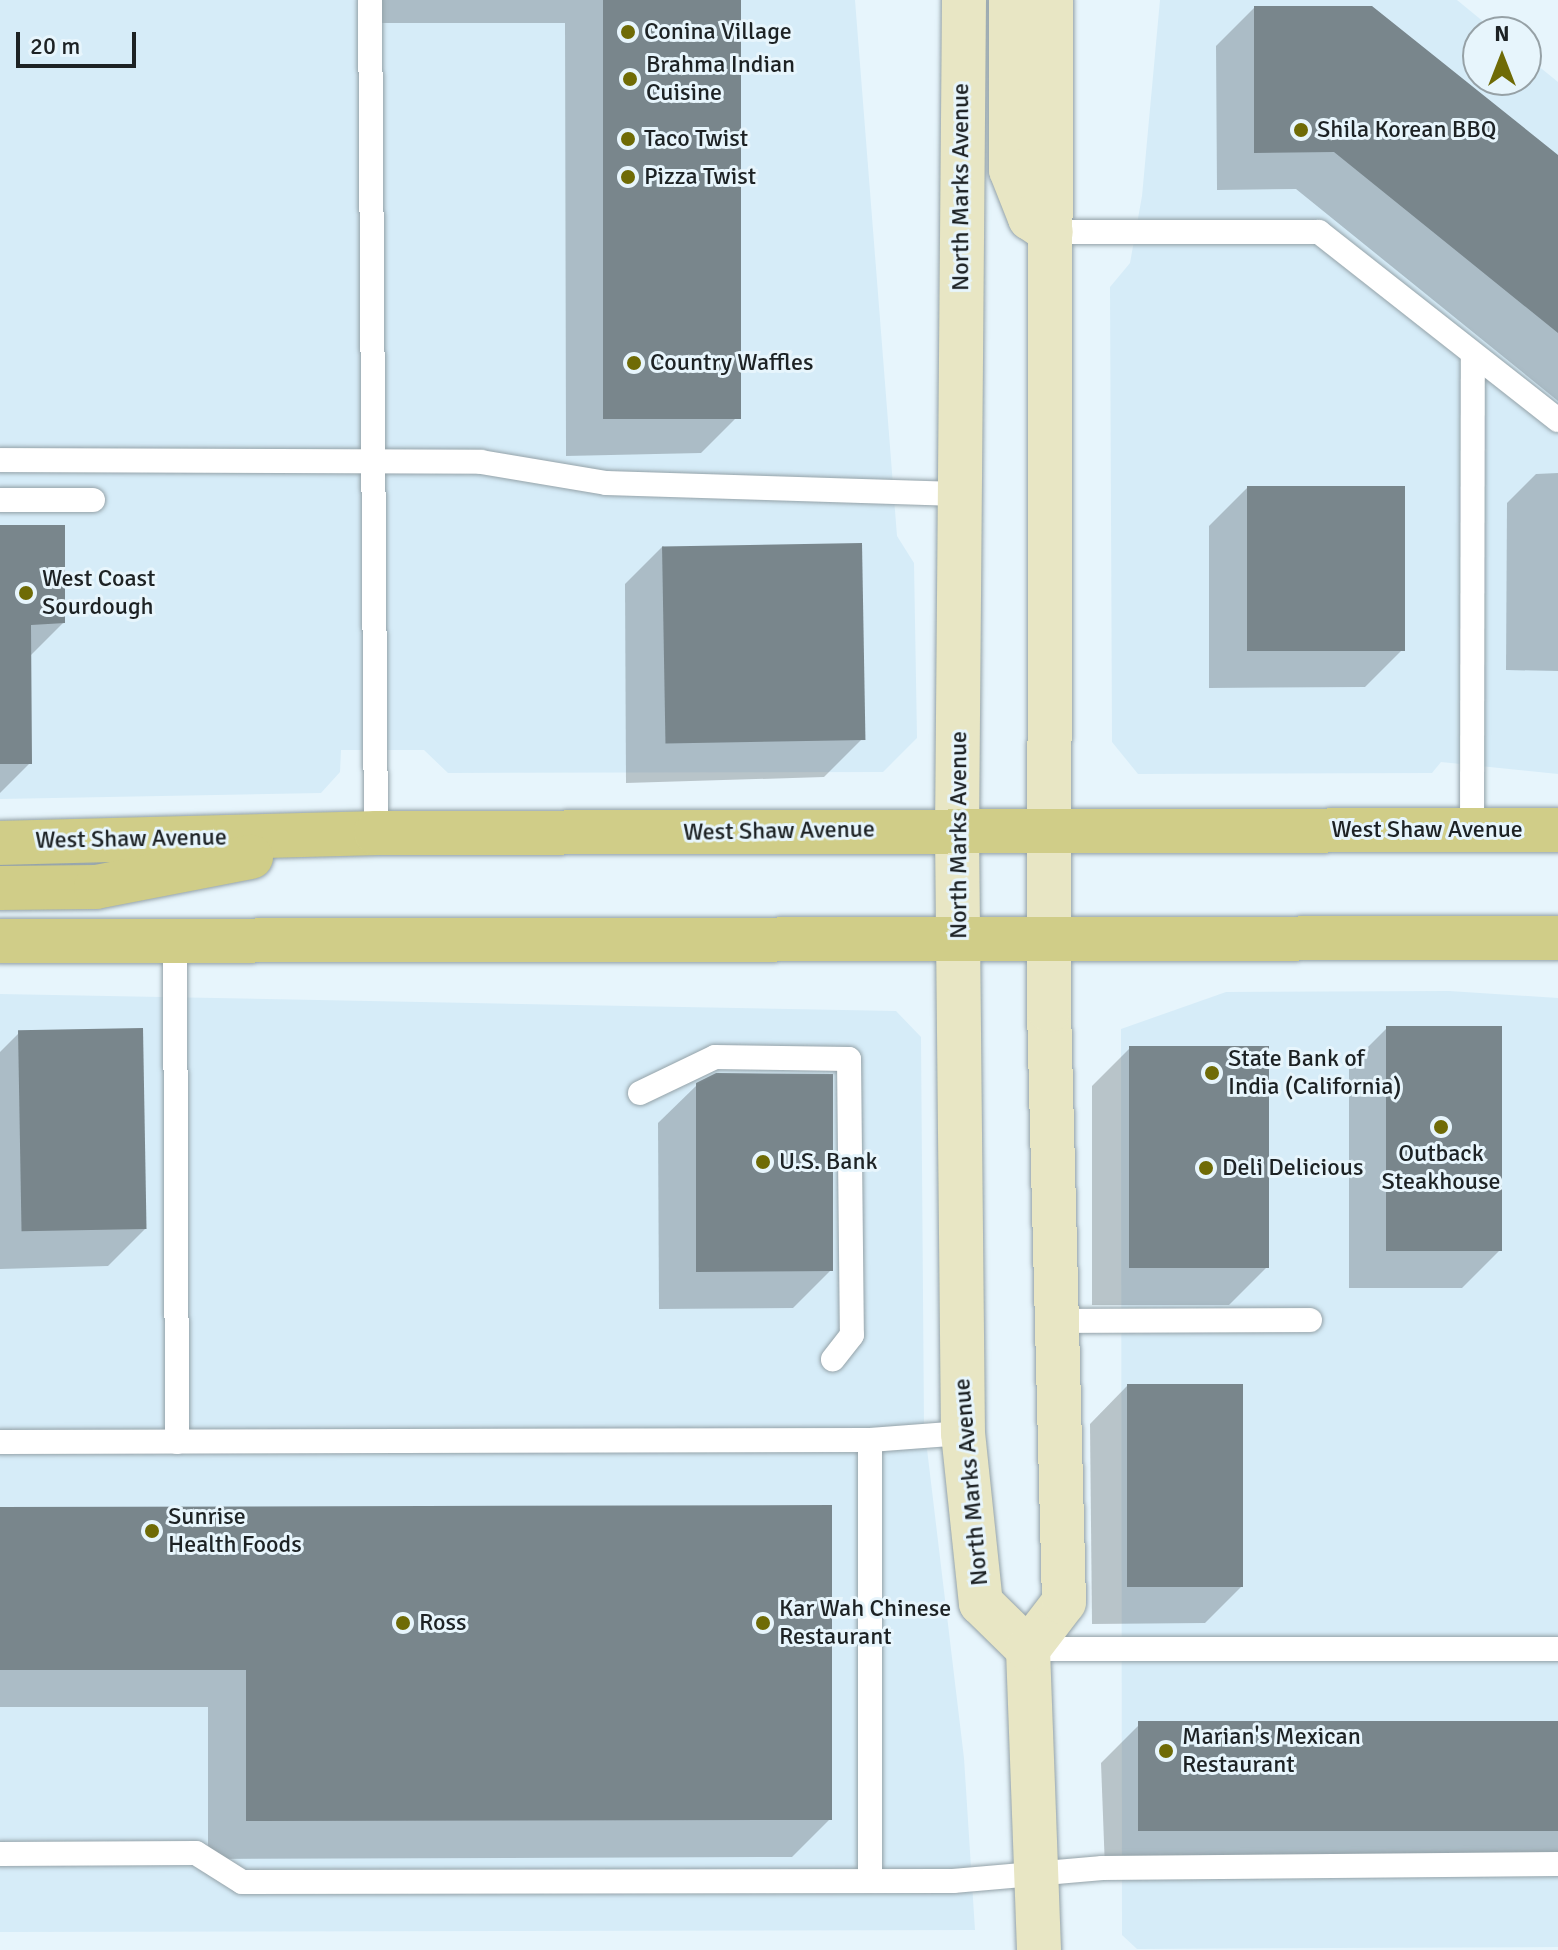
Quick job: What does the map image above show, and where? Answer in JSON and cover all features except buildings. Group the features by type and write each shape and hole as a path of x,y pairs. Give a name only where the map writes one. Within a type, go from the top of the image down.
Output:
{"main road":[{"name":"North Marks Avenue","path":"964,0 957,831 963,1433 981,1603 1028,1649"},
{"path":"1011,0 1011,170 1030,218 1051,232"},
{"path":"1039,1950 1028,1649 1064,1602 1055,1321 1050,937 1051,0"},
{"name":"West Shaw Avenue","path":"0,843 376,833 1558,830"},
{"path":"0,888 96,887 376,833"},
{"path":"0,941 1558,938"}],"lane":[{"path":"370,0 376,833"},
{"path":"1051,232 1319,232 1558,420"},
{"path":"1472,829 1473,356"},
{"path":"0,460 481,462 606,483 958,494"},
{"path":"0,500 93,500"},
{"path":"175,942 177,1442"},
{"path":"640,1093 715,1057 849,1059 852,1335 833,1359"},
{"path":"1055,1321 1310,1320"},
{"path":"0,1442 870,1440 963,1433"},
{"path":"870,1440 870,1880"},
{"path":"1028,1649 1558,1649"},
{"path":"0,1854 196,1853 242,1882 870,1880 1038,1873 1558,1864"}],"shaded area":[{"path":"0,0 855,0 897,536 914,563 917,738 883,772 448,773 424,750 341,750 340,772 321,793 0,799"},
{"path":"1160,0 1457,0 1476,16 1462,16 1462,96 1542,96 1542,69 1558,82 1558,774 1441,762 1432,773 1138,774 1112,742 1110,287 1130,263 1142,196"},
{"path":"1449,991 1558,998 1558,1947 1137,1949 1122,1935 1121,1029 1226,992"},
{"path":"0,994 896,1011 921,1037 924,1424 964,1758 975,1930 0,1932"}],"place":[{"name":"Conina Village","path":"628,32"},
{"name":"Brahma Indian Cuisine","path":"630,79"},
{"name":"Shila Korean BBQ","path":"1301,130"},
{"name":"Taco Twist","path":"628,139"},
{"name":"Pizza Twist","path":"628,177"},
{"name":"Country Waffles","path":"634,363"},
{"name":"West Coast Sourdough","path":"26,593"},
{"name":"State Bank of India (California)","path":"1212,1073"},
{"name":"Outback Steakhouse","path":"1441,1127"},
{"name":"U.S. Bank","path":"763,1162"},
{"name":"Deli Delicious","path":"1206,1168"},
{"name":"Sunrise Health Foods","path":"152,1531"},
{"name":"Ross","path":"403,1623"},
{"name":"Kar Wah Chinese Restaurant","path":"763,1623"},
{"name":"Marian's Mexican Restaurant","path":"1166,1751"}]}
